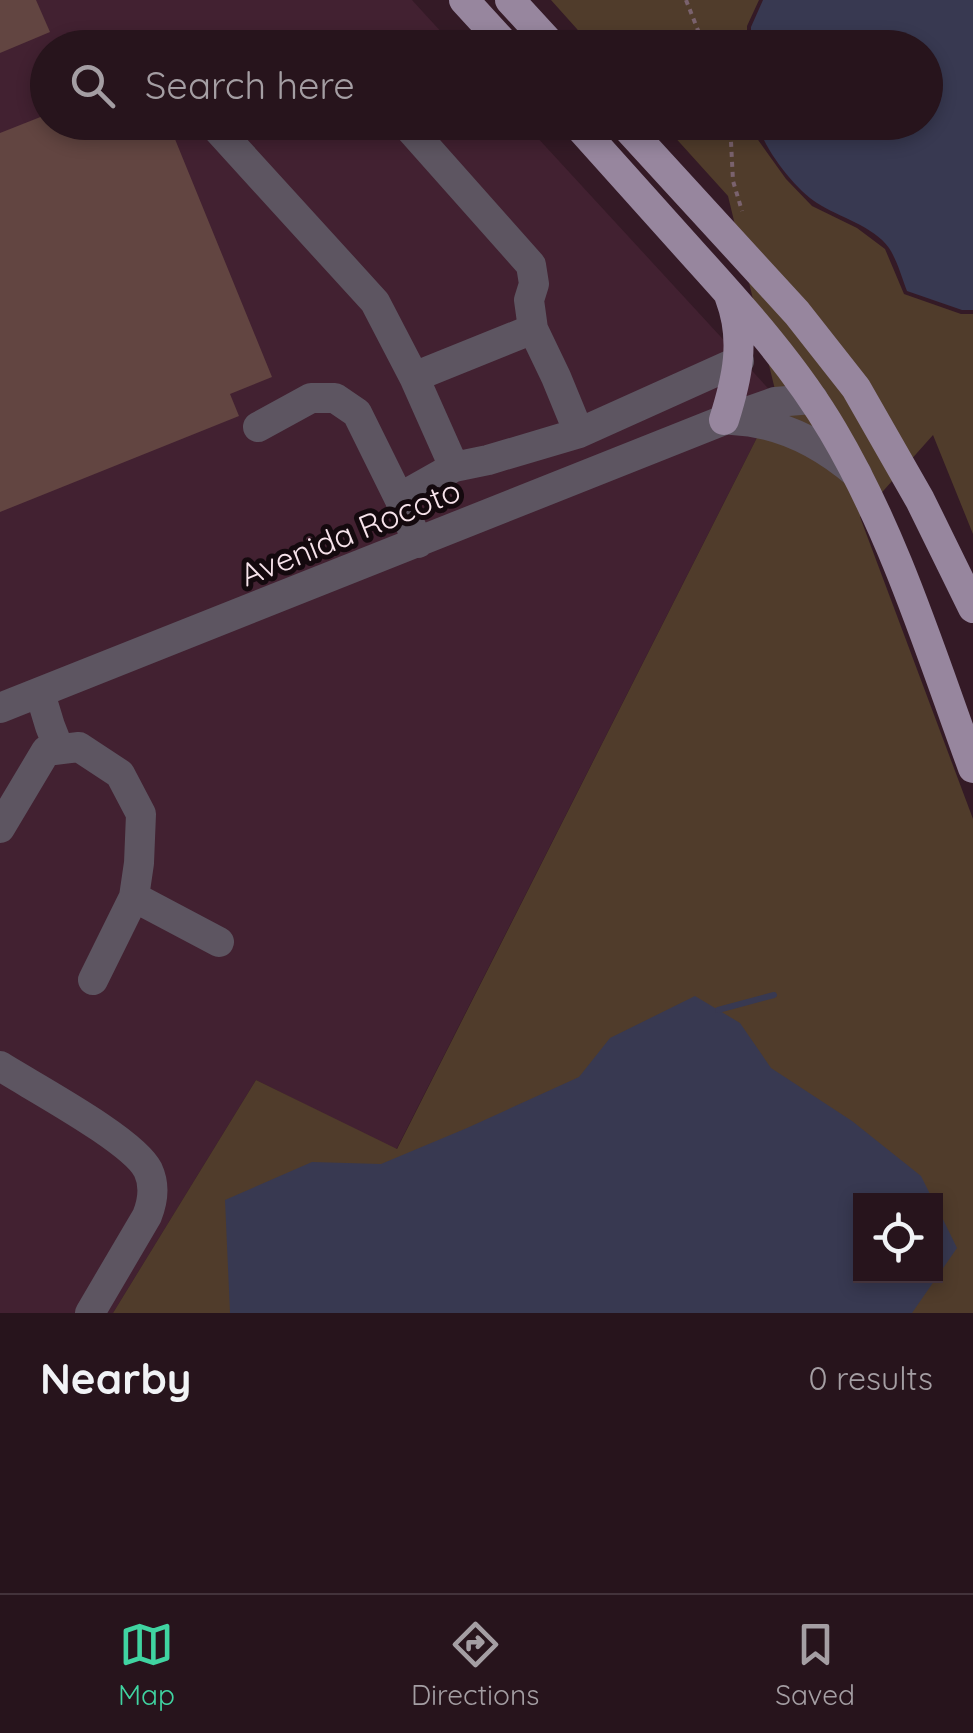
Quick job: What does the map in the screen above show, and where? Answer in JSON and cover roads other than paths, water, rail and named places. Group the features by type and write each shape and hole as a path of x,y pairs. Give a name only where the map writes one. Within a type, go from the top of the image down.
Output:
{"main road":[{"path":"464,0 492,30"},
{"path":"510,0 538,30"},
{"path":"592,140 727,291 813,398 858,474 896,559 973,768"},
{"path":"638,140 798,314 856,388 920,500 973,608"},
{"path":"724,420 739,362 737,322 727,291"},
{"path":"813,398 845,408 882,431"}],"street":[{"path":"228,140 376,302 454,467"},
{"path":"420,140 531,264 534,284 528,300 533,328 578,433"},
{"path":"414,378 533,328"},
{"path":"399,498 454,467 578,433 739,362"},
{"path":"258,428 311,398 335,398 357,413 418,543"},
{"name":"Avenida Rocoto","path":"0,708 724,420 776,402 813,398"},
{"name":"Avenida Rocoto","path":"724,420 786,430 823,447 858,474"},
{"path":"40,693 59,749"},
{"path":"0,828 46,751 79,747 120,774 142,814 139,863 134,898 94,980"},
{"path":"134,898 219,942"},
{"path":"0,1066 120,1141 140,1158 151,1177 152,1204 147,1216 90,1313"}],"water":[{"path":"763,0 973,0 973,310 962,310 907,291 882,240 817,203 799,188 765,140 943,140 943,30 751,27"},
{"path":"695,996 740,1023 771,1068 852,1121 921,1176 930,1193 853,1193 853,1283 933,1283 912,1313 230,1313 225,1200 312,1162 381,1164 467,1128 579,1077 610,1038"},
{"path":"943,1219 957,1248 943,1268"}],"waterway":[{"path":"718,1010 774,995"}]}
